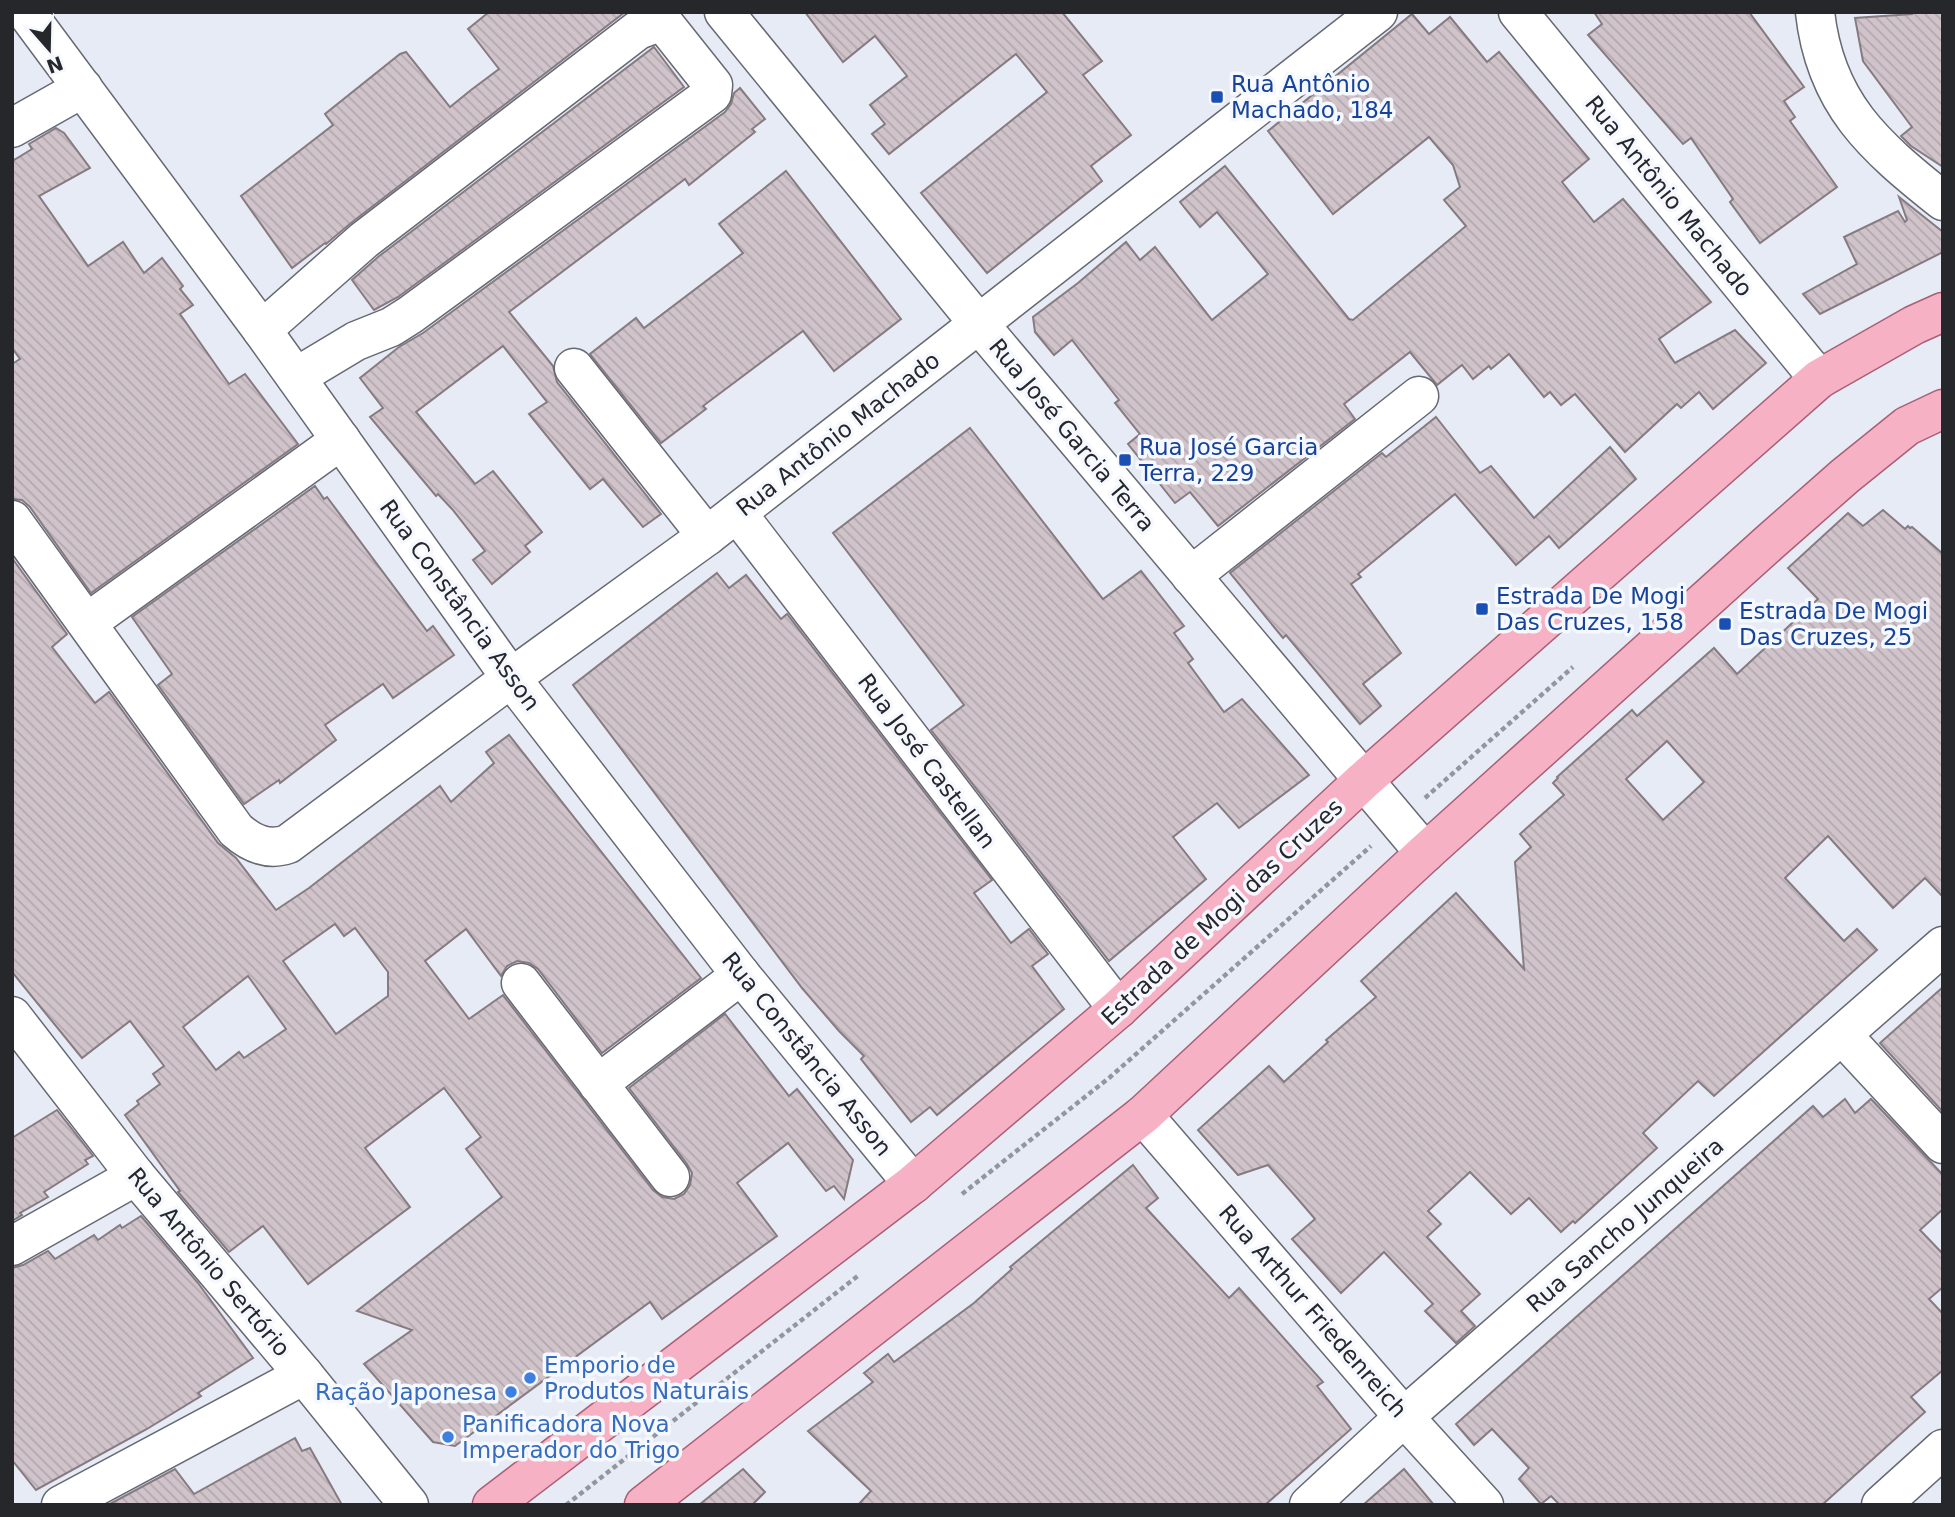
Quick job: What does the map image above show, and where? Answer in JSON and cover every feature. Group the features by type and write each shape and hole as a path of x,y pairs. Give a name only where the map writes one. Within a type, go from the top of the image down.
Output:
{"main road":[{"name":"Estrada de Mogi das Cruzes","path":"492,1505 912,1184 1118,1009 1364,780 1819,379 1914,325 1943,312"},
{"path":"644,1505 1143,1115 1424,853 1845,476 1907,426 1943,409"}],"street":[{"name":"Rua Constância Asson","path":"26,12 262,330 511,678 741,975 912,1184"},
{"name":"Rua Antônio Machado","path":"88,622 236,830 262,846 288,844 707,536 1378,12"},
{"name":"Rua Antônio Machado","path":"1518,12 1819,379"},
{"path":"1815,12 1818,39 1840,98 1873,140 1896,163 1943,201"},
{"name":"Rua José Garcia Terra","path":"736,16 979,324 1424,853"},
{"path":"262,330 364,240 638,30 654,24 666,26 713,85 712,94 410,315 391,327 356,341 296,377"},
{"path":"12,128 83,88"},
{"path":"573,368 707,536"},
{"path":"1191,576 1419,396"},
{"path":"12,520 88,622 341,440"},
{"name":"Rua José Castellan","path":"737,513 1118,1009"},
{"name":"Rua Sancho Junqueira","path":"1309,1505 1943,946"},
{"path":"598,1084 741,975"},
{"path":"521,982 670,1177"},
{"name":"Rua Antônio Sertório","path":"12,1016 136,1176 409,1505"},
{"path":"1842,1035 1943,1143"},
{"name":"Rua Arthur Friedenreich","path":"1143,1115 1405,1418 1484,1505"},
{"path":"12,1246 136,1176"},
{"path":"61,1505 304,1376"},
{"path":"1881,1505 1943,1449"}],"path":[{"path":"957,1198 1110,1078 1574,666"},
{"path":"566,1505 860,1274"}],"building":[{"path":"489,12 625,12 292,268 241,196 333,125 325,114 400,54 406,52 450,107 499,69 468,29"},
{"path":"805,12 1062,12 1102,61 1083,75 1131,135 1091,166 1102,181 987,273 921,193 1047,92 1016,54 889,154 872,134 885,124 870,105 907,76 875,36 843,62"},
{"path":"1594,12 1749,12 1804,87 1784,101 1795,117 1790,121 1837,187 1760,243 1730,202 1733,199 1691,138 1683,144 1588,35 1602,24"},
{"path":"1912,12 1943,12 1943,167 1911,146 1901,136 1912,127 1863,61 1855,18"},
{"path":"1412,14 1429,34 1450,17 1487,62 1499,52 1589,159 1562,182 1594,222 1623,199 1711,302 1659,339 1675,363 1735,330 1766,363 1713,409 1699,392 1681,408 1677,404 1625,452 1575,394 1561,405 1550,392 1544,397 1509,354 1473,379 1462,365 1437,385 1410,352 1344,404 1355,419 1218,526 1190,492 1175,503 1128,444 1140,434 1115,403 1119,400 1072,340 1054,355 1035,332 1033,317 1126,242 1140,260 1155,247 1212,320 1268,274 1217,212 1200,227 1180,202 1225,166 1349,319 1353,320 1466,226 1444,200 1460,187 1453,165 1429,137 1333,214 1268,131"},
{"path":"654,47 684,87 398,297 374,310 352,280 378,257"},
{"path":"740,88 765,119 752,129 755,132 689,185 685,179 509,312 553,366 557,382 661,514 643,527 603,479 590,489 529,414 547,402 503,346 416,412 475,484 493,471 542,532 525,546 530,552 492,584 473,560 485,551 452,509 438,494 436,496 370,417 383,408 360,378 725,112 734,93"},
{"path":"56,128 64,133 90,168 39,196 88,266 123,242 144,273 162,258 183,286 180,289 193,305 180,314 229,384 245,374 298,444 91,593 30,507 22,500 12,499 12,364 20,359 12,348 12,158 14,160 32,149 29,144"},
{"path":"786,171 901,319 834,371 803,331 703,406 706,409 661,443 590,354 636,318 644,328 743,253 719,224"},
{"path":"1899,197 1943,232 1943,252 1820,314 1803,294 1857,264 1844,237 1898,211 1905,222 1907,220"},
{"path":"1436,417 1480,473 1491,466 1534,518 1610,447 1636,479 1559,548 1549,536 1516,565 1455,494 1358,574 1361,577 1351,584 1401,653 1363,684 1381,706 1360,724 1286,635 1283,638 1230,573 1382,453 1386,457"},
{"path":"970,428 1103,599 1141,571 1184,626 1174,633 1193,659 1188,663 1224,712 1242,699 1309,775 1239,828 1217,803 1173,837 1206,879 1109,961 931,730 964,705 833,533"},
{"path":"315,486 324,499 327,497 427,631 433,626 454,655 393,698 383,684 325,725 336,740 280,783 279,780 244,804 158,685 172,674 132,617"},
{"path":"1883,510 1905,529 1912,527 1943,554 1943,897 1925,878 1893,908 1828,836 1785,878 1844,941 1857,929 1877,950 1714,1096 1698,1081 1643,1133 1657,1148 1575,1223 1573,1221 1561,1232 1529,1198 1511,1214 1470,1172 1428,1211 1441,1224 1427,1237 1480,1294 1461,1311 1475,1326 1456,1343 1425,1311 1433,1304 1384,1252 1341,1293 1292,1239 1315,1219 1297,1198 1268,1165 1238,1175 1198,1130 1269,1066 1284,1082 1328,1042 1326,1040 1376,997 1361,981 1456,893 1524,969 1515,862 1531,847 1520,834 1564,795 1553,783 1557,777 1632,710 1637,716 1714,648 1737,674 1818,599 1788,568 1848,513 1863,526","holes":["1667,741 1704,782 1663,820 1626,779"]},
{"path":"12,558 67,634 52,647 95,703 109,692 218,843 236,858 276,910 309,888 440,786 451,802 494,763 486,752 509,735 701,978 602,1053 538,969 529,963 517,961 507,966 501,976 466,929 425,961 469,1019 503,995 653,1190 662,1197 674,1199 684,1194 690,1185 692,1173 629,1088 725,1014 789,1096 797,1089 853,1160 844,1199 834,1186 826,1191 788,1143 737,1183 777,1236 662,1319 650,1302 455,1446 433,1442 364,1364 412,1330 357,1311 502,1197 466,1149 481,1137 444,1088 365,1148 410,1207 308,1284 263,1226 229,1252 178,1192 180,1191 125,1115 139,1104 137,1101 160,1084 153,1074 164,1066 130,1021 82,1058 12,972","holes":["335,924 344,936 355,928 388,972 388,996 336,1034 283,961","248,976 286,1029 244,1058 239,1052 216,1070 183,1027"]},
{"path":"717,573 729,588 746,575 781,619 787,614 992,880 974,893 1011,943 1029,929 1048,954 1032,966 1064,1009 937,1115 930,1107 911,1122 861,1059 864,1056 802,988 573,685"},
{"path":"1943,987 1943,1112 1880,1043"},
{"path":"1845,1099 1855,1113 1871,1099 1943,1175 1943,1209 1920,1230 1943,1254 1943,1287 1929,1299 1943,1314 1943,1370 1911,1397 1925,1412 1822,1505 1560,1505 1551,1496 1541,1504 1519,1479 1529,1468 1492,1429 1474,1445 1456,1424 1813,1106 1823,1117"},
{"path":"57,1110 93,1156 85,1160 88,1164 44,1192 48,1197 20,1213 22,1215 12,1221 12,1138"},
{"path":"1133,1165 1158,1198 1146,1208 1229,1298 1239,1288 1323,1382 1317,1386 1351,1429 1265,1505 858,1505 871,1491 808,1431 873,1382 864,1373 888,1354 894,1362 974,1303 1012,1269 1010,1267"},
{"path":"141,1216 198,1283 253,1358 198,1393 201,1396 147,1429 36,1490 12,1460 12,1268 48,1251 55,1259 94,1235 98,1240 120,1225 122,1228"},
{"path":"295,1438 302,1451 310,1448 342,1505 108,1505 175,1469 194,1494"},
{"path":"743,1469 765,1492 752,1505 699,1505"},
{"path":"1404,1469 1434,1505 1363,1505"}],"place":[{"name":"Rua Antônio Machado, 184","path":"1217,97"},
{"name":"Rua José Garcia Terra, 229","path":"1125,460"},
{"name":"Estrada De Mogi Das Cruzes, 158","path":"1482,609"},
{"name":"Estrada De Mogi Das Cruzes, 25","path":"1725,624"},
{"name":"Emporio de Produtos Naturais","path":"530,1378"},
{"name":"Ração Japonesa","path":"511,1392"},
{"name":"Panificadora Nova Imperador do Trigo","path":"448,1437"}]}
